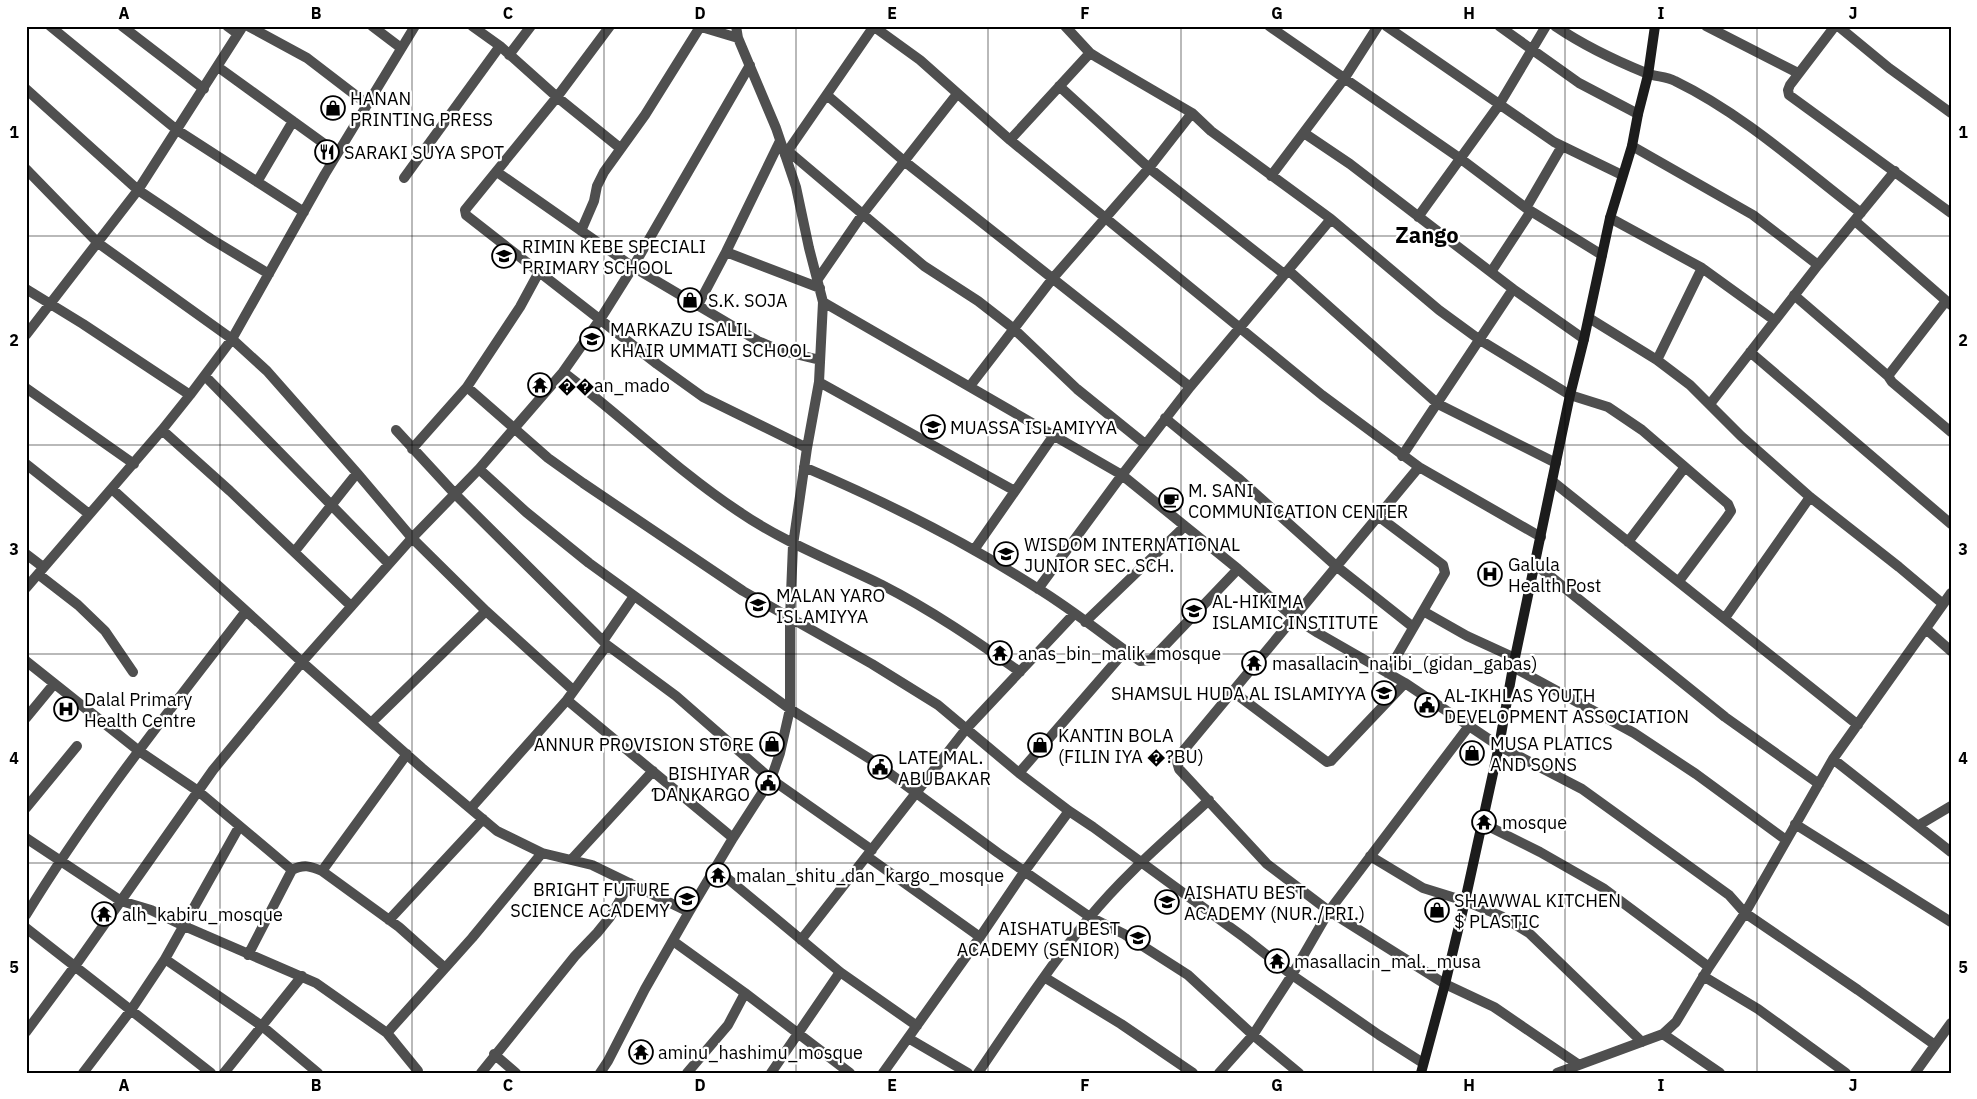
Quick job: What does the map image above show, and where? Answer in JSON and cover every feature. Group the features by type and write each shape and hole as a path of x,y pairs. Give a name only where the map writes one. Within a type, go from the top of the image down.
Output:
{"street":[{"path":"50,26 177,130 304,212"},
{"path":"122,26 204,89"},
{"path":"26,334 138,190 240,30 228,26"},
{"path":"248,26 308,58 367,104"},
{"path":"372,26 401,48"},
{"path":"26,588 134,464 205,376 232,339 337,153 415,26"},
{"path":"472,26 500,46 557,97 620,148"},
{"path":"509,55 531,26"},
{"path":"610,26 557,97 465,210 466,215 601,318 657,364 703,397 807,448"},
{"path":"600,1073 689,912 732,838 770,779 780,753 790,709 790,618 793,545 819,382 824,302 809,248 787,153 780,141 738,38 736,26"},
{"path":"787,153 828,96 874,26 920,60 1010,140 1322,395 1402,456 1541,537"},
{"path":"1065,26 1090,53 1192,113 1211,131 1331,219 1439,310 1480,340 1570,395 1608,407 1642,430 1728,504 1731,511 1679,581"},
{"path":"1269,26 1461,159 1528,209 1602,255"},
{"path":"1271,176 1344,79 1378,26"},
{"path":"1386,26 1499,105 1562,146 1622,175"},
{"path":"1499,26 1579,83 1638,114"},
{"path":"1418,217 1499,105 1546,26"},
{"path":"1555,26 1577,41 1648,75 1673,80 1728,110 1858,217 1948,303 1888,376"},
{"path":"467,388 548,458 628,515 743,591 872,664 938,705 1069,812 1141,862 1422,1068 1445,984 1482,823 1570,395 1589,318 1610,218 1632,146 1648,75 1655,26"},
{"path":"1706,26 1798,74"},
{"path":"1951,114 1836,26 1798,74 1788,90 1793,99 1951,213"},
{"path":"581,231 594,202 597,186 604,172 645,115 699,27 738,38"},
{"path":"404,178 500,46"},
{"path":"1010,140 1090,53"},
{"path":"26,1032 75,966 213,770 351,606 412,538 479,469 563,372 601,318 633,267 750,65"},
{"path":"218,67 337,153"},
{"path":"1059,86 1149,168 1286,272 1438,404 1556,463"},
{"path":"26,89 138,190 211,239 270,274"},
{"path":"819,284 862,215 958,94"},
{"path":"828,96 904,161 1190,387"},
{"path":"970,386 1053,278 1149,168 1192,113"},
{"path":"257,182 293,121"},
{"path":"1304,134 1350,164 1513,290 1584,339"},
{"path":"698,305 780,141"},
{"path":"1491,272 1562,146"},
{"path":"1632,146 1753,214 1818,265"},
{"path":"787,153 924,266 978,301 1014,329 1077,388 1145,444"},
{"path":"26,169 98,243 232,339 267,371 412,538 486,611 573,690"},
{"path":"1710,404 1774,320 1895,171"},
{"path":"496,172 633,267 758,341 779,350 820,360"},
{"path":"1610,218 1702,268 1774,320"},
{"path":"1038,589 1165,418 1331,219"},
{"path":"726,252 819,284"},
{"path":"1657,360 1702,268"},
{"path":"412,448 467,388 520,307 539,272"},
{"path":"26,289 84,324 190,395"},
{"path":"1402,456 1513,290"},
{"path":"1794,295 1951,432"},
{"path":"824,302 1122,475 1238,569 1293,617 1318,634 1406,683 1499,746 1582,788 1728,895 1745,913 1935,1045"},
{"path":"1589,318 1657,360 1690,384 1741,436 1810,497 1943,604"},
{"path":"1750,352 1951,524"},
{"path":"563,372 605,404 686,473 738,512 793,545 882,585 941,617 1020,672"},
{"path":"205,376 388,564"},
{"path":"819,382 1015,491"},
{"path":"26,388 134,464"},
{"path":"1165,418 1238,478 1336,566 1413,627"},
{"path":"162,430 351,606"},
{"path":"396,430 455,494 605,643 676,696 770,779 980,937"},
{"path":"974,550 1054,435"},
{"path":"26,464 89,514"},
{"path":"1419,467 1232,691 1179,756 1177,762 1179,769 1267,864 1329,912 1445,984 1494,1007 1579,1066"},
{"path":"1628,542 1685,467"},
{"path":"804,468 854,489 974,550 1038,589 1140,661 1151,660 1238,569"},
{"path":"479,469 526,512 589,563 790,709 870,759 1024,872 1090,917 1124,934 1188,975 1253,1035 1299,1073"},
{"path":"295,552 357,473"},
{"path":"1552,481 1858,724"},
{"path":"112,489 302,662 497,831 542,853 592,865 689,912"},
{"path":"1725,618 1810,497"},
{"path":"1378,516 1444,565 1446,569 1388,672"},
{"path":"1085,622 1185,526"},
{"path":"26,554 105,631 133,672"},
{"path":"1535,564 1725,717 1819,784"},
{"path":"1557,1073 1664,1034 1676,1022 1745,913 1833,759 1951,593"},
{"path":"471,808 567,700 634,596"},
{"path":"26,914 59,860 246,611"},
{"path":"371,723 486,611"},
{"path":"1423,611 1634,733 1696,774 1786,840"},
{"path":"801,940 966,729 1074,614"},
{"path":"1926,629 1951,651"},
{"path":"1019,773 1125,651"},
{"path":"26,661 139,751 198,791 292,870"},
{"path":"1232,691 1327,762 1331,761 1406,683"},
{"path":"26,718 54,684"},
{"path":"567,700 732,838"},
{"path":"1219,1073 1253,1035 1329,912 1469,726"},
{"path":"26,808 77,746"},
{"path":"322,872 407,754"},
{"path":"1833,759 1951,852"},
{"path":"572,859 653,771"},
{"path":"978,1073 1044,978 1090,917 1141,862 1209,800"},
{"path":"1919,825 1951,806"},
{"path":"883,1073 1024,872 1069,812"},
{"path":"389,920 484,819"},
{"path":"1482,823 1540,852 1603,888 1706,972 1846,1073"},
{"path":"1795,824 1951,922"},
{"path":"83,1073 131,1010 165,959 239,827"},
{"path":"26,838 121,900 151,910 248,955 316,983 387,1033 418,1072"},
{"path":"387,1033 472,938 542,853"},
{"path":"1370,856 1423,888 1500,916 1529,933 1642,1042"},
{"path":"248,955 292,870 301,865 322,872 389,920 445,968"},
{"path":"715,868 840,972 916,1026"},
{"path":"481,1073 494,1054 575,956 598,933 630,883"},
{"path":"26,928 211,1073"},
{"path":"673,941 850,1073"},
{"path":"165,959 262,1026 318,1073"},
{"path":"771,1073 840,972"},
{"path":"224,1073 302,976"},
{"path":"1044,978 1121,1024 1190,1072"},
{"path":"687,1073 728,1025 745,993"},
{"path":"1915,1073 1950,1025"},
{"path":"1664,1034 1720,1073"},
{"path":"908,1038 968,1073"},
{"path":"494,1054 516,1073"}],"place":[{"name":"HANAN PRINTING PRESS","path":"333,108"},
{"name":"SARAKI SUYA SPOT","path":"327,152"},
{"name":"RIMIN KEBE SPECIALI PRIMARY SCHOOL","path":"504,256"},
{"name":"S.K. SOJA","path":"690,300"},
{"name":"MARKAZU ISALIL KHAIR UMMATI SCHOOL","path":"592,339"},
{"name":"��an_mado","path":"540,385"},
{"name":"MUASSA ISLAMIYYA","path":"933,427"},
{"name":"M. SANI COMMUNICATION CENTER","path":"1171,500"},
{"name":"WISDOM INTERNATIONAL JUNIOR SEC. SCH.","path":"1006,554"},
{"name":"Galula Health Post","path":"1490,574"},
{"name":"MALAN YARO ISLAMIYYA","path":"758,605"},
{"name":"AL-HIKIMA ISLAMIC INSTITUTE","path":"1194,611"},
{"name":"anas_bin_malik_mosque","path":"1000,653"},
{"name":"masallacin_na'ibi_(gidan_gabas)","path":"1254,663"},
{"name":"SHAMSUL HUDA AL ISLAMIYYA","path":"1384,693"},
{"name":"AL-IKHLAS YOUTH DEVELOPMENT ASSOCIATION","path":"1427,705"},
{"name":"Dalal Primary Health Centre","path":"66,709"},
{"name":"ANNUR PROVISION STORE","path":"772,744"},
{"name":"KANTIN BOLA (FILIN IYA �?BU)","path":"1040,745"},
{"name":"MUSA PLATICS AND SONS","path":"1472,753"},
{"name":"LATE MAL. ABUBAKAR","path":"880,767"},
{"name":"BISHIYAR ƊANKARGO","path":"768,783"},
{"name":"mosque","path":"1484,822"},
{"name":"malan_shitu_dan_kargo_mosque","path":"718,875"},
{"name":"BRIGHT FUTURE SCIENCE ACADEMY","path":"687,899"},
{"name":"AISHATU BEST ACADEMY (NUR./PRI.)","path":"1167,902"},
{"name":"SHAWWAL KITCHEN $ PLASTIC","path":"1437,910"},
{"name":"alh_kabiru_mosque","path":"104,914"},
{"name":"AISHATU BEST ACADEMY (SENIOR)","path":"1138,938"},
{"name":"masallacin_mal._musa","path":"1277,961"},
{"name":"aminu_hashimu_mosque","path":"641,1052"}],"district":[{"name":"Zango","path":"1427,234"}]}
